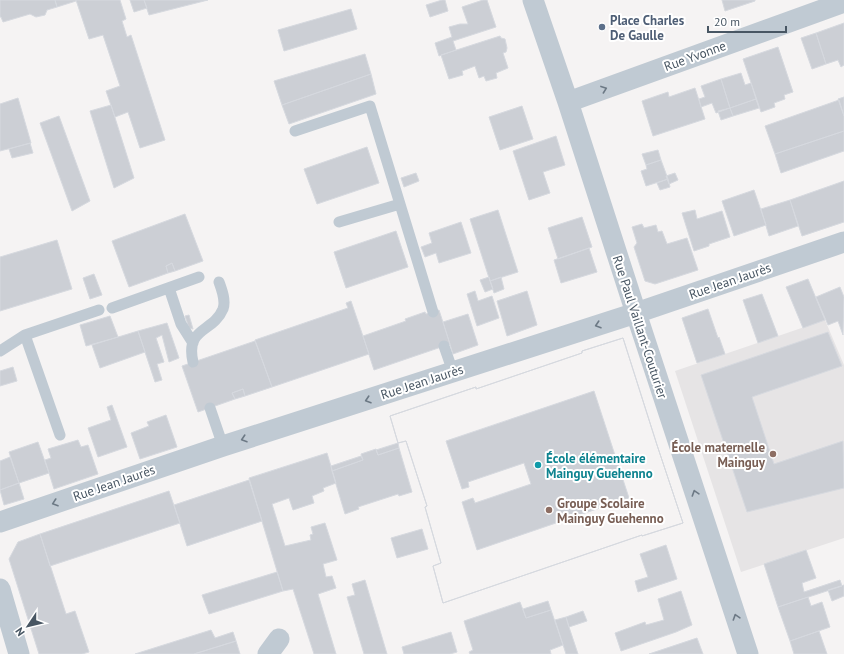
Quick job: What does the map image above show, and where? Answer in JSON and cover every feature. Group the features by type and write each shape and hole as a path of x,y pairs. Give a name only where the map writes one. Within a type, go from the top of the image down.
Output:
{"street":[{"name":"Rue Paul Vaillant-Couturier","path":"533,0 568,102 748,654"},
{"name":"Rue Yvonne","path":"568,102 844,2"},
{"name":"Rue Jean Jaurès","path":"0,522 223,446 636,313 844,242"},
{"path":"0,589 19,654"}],"lane":[{"path":"296,131 370,106 433,312"},
{"path":"339,222 400,204"},
{"path":"112,308 198,278"},
{"path":"193,362 191,352 195,336 215,320 223,309 224,296 219,282"},
{"path":"169,288 182,324 193,343"},
{"path":"0,351 25,335 99,310"},
{"path":"25,335 60,435"},
{"path":"444,346 453,372"},
{"path":"210,408 223,446"}],"shaded area":[{"name":"École maternelle Mainguy","path":"825,320 844,365 844,538 741,572 675,371"}],"building":[{"path":"0,0 55,0 57,7 47,10 45,15 36,17 30,14 3,22 0,17"},
{"path":"55,0 75,0 76,1 57,7"},
{"path":"76,0 120,0 126,19 122,21 127,37 131,35 165,140 140,148 128,112 115,117 106,91 120,86 103,35 89,39"},
{"path":"130,0 144,0 147,8 134,12"},
{"path":"144,0 208,0 149,15"},
{"path":"445,0 448,11 430,17 426,5"},
{"path":"487,0 496,27 453,41 456,50 439,56 435,43 452,37 449,27 460,24 468,24 462,7"},
{"path":"722,0 755,0 755,1 725,11"},
{"path":"351,9 357,29 284,51 278,30"},
{"path":"844,23 844,65 841,67 838,60 826,64 816,33"},
{"path":"816,33 826,64 812,69 801,38"},
{"path":"500,36 501,38 505,39 507,48 506,52 503,53 508,68 496,73 497,78 486,81 484,76 479,78 475,66 462,71 463,75 449,79 441,55"},
{"path":"778,47 793,92 784,95 785,99 774,103 775,107 761,112 743,59"},
{"path":"365,54 371,74 282,105 274,81"},
{"path":"741,73 745,85 751,83 756,99 730,108 721,79"},
{"path":"371,74 376,94 289,124 282,105"},
{"path":"721,79 730,108 716,113 712,103 701,107 699,99 705,97 701,86"},
{"path":"695,88 705,119 653,136 642,101 668,92 669,97"},
{"path":"844,97 844,116 838,99"},
{"path":"18,98 31,143 0,151 0,104"},
{"path":"756,99 759,108 733,116 730,108"},
{"path":"839,100 844,116 844,131 775,154 765,126"},
{"path":"111,105 134,178 114,188 90,111"},
{"path":"522,106 533,139 500,150 489,117"},
{"path":"730,108 733,116 721,120 718,111"},
{"path":"59,116 90,201 72,211 40,123"},
{"path":"844,131 844,151 781,173 775,154"},
{"path":"556,136 565,165 543,172 550,193 529,200 513,151"},
{"path":"30,143 33,153 12,158 9,149"},
{"path":"367,147 379,183 317,204 304,169"},
{"path":"658,150 661,160 646,165 642,154"},
{"path":"661,160 668,179 646,186 641,171 647,169 646,165"},
{"path":"416,173 419,181 404,187 401,178"},
{"path":"675,173 678,180 669,184 666,176"},
{"path":"668,179 670,187 660,190 657,183"},
{"path":"844,181 844,222 802,236 790,200"},
{"path":"754,190 766,225 734,236 722,201"},
{"path":"790,200 798,226 769,236 761,209"},
{"path":"498,210 518,272 490,281 470,219"},
{"path":"695,210 697,219 722,211 730,237 694,251 682,213"},
{"path":"185,214 203,261 175,271 172,263 166,266 168,273 129,287 112,241"},
{"path":"582,217 592,247 558,259 548,228"},
{"path":"461,222 471,253 439,263 436,253 425,257 421,247 432,243 429,233"},
{"path":"642,224 644,228 656,225 658,232 662,231 667,244 687,238 698,270 655,284 645,281 634,247 637,243 632,227"},
{"path":"396,231 408,267 346,288 334,252"},
{"path":"57,240 72,289 0,311 0,257"},
{"path":"589,248 597,272 561,283 554,260"},
{"path":"172,263 175,271 168,273 166,266"},
{"path":"94,274 102,295 90,299 83,278"},
{"path":"489,277 493,289 485,292 480,280"},
{"path":"501,277 504,289 494,293 490,281"},
{"path":"808,279 825,320 803,328 786,287"},
{"path":"840,287 844,297 843,335 838,321 828,325 816,297"},
{"path":"475,291 478,301 492,296 499,318 477,326 467,294"},
{"path":"527,291 537,325 507,336 497,301"},
{"path":"762,294 778,336 758,343 743,300"},
{"path":"351,301 369,354 272,387 255,340 348,308 346,303"},
{"path":"708,309 725,354 697,363 682,318"},
{"path":"439,310 450,344 374,370 363,336 406,321 405,319 425,312 426,314"},
{"path":"468,314 478,345 453,354 443,322"},
{"path":"189,315 193,329 189,328 185,316"},
{"path":"110,316 118,337 86,346 80,325"},
{"path":"167,323 179,358 169,362 162,335 156,338 164,362 157,364 162,380 155,382 138,331"},
{"path":"138,331 145,352 100,368 92,345"},
{"path":"828,332 842,366 752,397 774,464 843,441 844,488 747,512 701,375"},
{"name":"École élémentaire Mainguy Guehenno","path":"623,338 683,523 642,535 443,603 433,566 441,563 425,507 427,506 406,441 398,443 390,416 476,387 476,389 582,353 582,351","holes":["594,391 629,498 477,550 462,502 473,498 475,503 531,484 524,463 468,482 469,487 462,489 446,441"]},
{"name":"Groupe Scolaire Mainguy Guehenno","path":"623,338 683,523 642,535 443,603 433,566 441,563 425,507 427,506 406,441 398,443 390,416 476,387 476,389"},
{"path":"255,341 272,387 245,396 243,389 232,393 235,399 198,412 182,366"},
{"path":"13,367 17,381 0,386 0,371"},
{"path":"243,389 245,396 235,399 232,393"},
{"path":"112,405 127,447 98,457 88,428 111,420 107,407"},
{"path":"166,415 177,447 140,459 131,433 149,426 147,422"},
{"path":"78,440 81,447 88,445 98,474 54,489 45,460 51,458 48,449"},
{"path":"38,442 49,473 19,483 9,452"},
{"path":"398,443 399,448 378,455 376,450"},
{"path":"399,448 412,492 399,496 398,494 358,507 359,509 345,514 332,471 363,460 361,454 376,449 378,455"},
{"path":"327,453 336,483 323,488 324,491 312,496 314,503 293,510 289,498 272,504 285,546 311,540 310,535 313,534 311,527 325,523 337,560 323,564 326,577 332,576 336,588 318,594 336,654 314,654 293,589 283,591 249,478"},
{"path":"361,456 363,460 332,471 331,466"},
{"path":"10,457 19,483 0,490 0,461"},
{"path":"249,480 262,521 187,546 174,505"},
{"path":"19,483 24,499 4,505 0,490"},
{"path":"169,491 180,523 50,566 40,534"},
{"path":"422,529 428,549 397,558 391,538"},
{"path":"40,534 66,614 75,611 89,652 82,654 39,654 9,559 18,542"},
{"path":"666,545 677,579 638,592 635,581 648,577 640,554"},
{"path":"806,550 816,578 802,583 804,592 840,580 842,586 778,607 764,564"},
{"path":"277,572 283,591 209,614 202,595"},
{"path":"365,580 387,654 364,654 347,597 355,595 352,584"},
{"path":"844,585 844,596 832,601 828,590"},
{"path":"681,591 692,625 621,651 615,633 645,622 646,625 664,620 658,599"},
{"path":"808,597 811,606 822,602 830,627 790,641 778,607"},
{"path":"548,601 551,610 526,618 523,609"},
{"path":"520,602 526,618 551,610 563,645 550,650 551,654 470,654 469,652 473,650 464,621"},
{"path":"583,611 587,621 569,627 566,617"},
{"path":"566,617 578,654 566,654 555,620"},
{"path":"211,630 215,638 233,632 236,641 194,654 135,654"},
{"path":"819,631 827,654 794,654 790,641"},
{"path":"451,632 457,652 450,654 404,654 402,647"},
{"path":"697,638 703,654 649,654"},
{"path":"236,641 240,654 194,654"}],"place":[{"name":"Place Charles De Gaulle","path":"602,27"},
{"name":"École maternelle Mainguy","path":"773,454"},
{"name":"École élémentaire Mainguy Guehenno","path":"538,465"},
{"name":"Groupe Scolaire Mainguy Guehenno","path":"549,510"}]}
